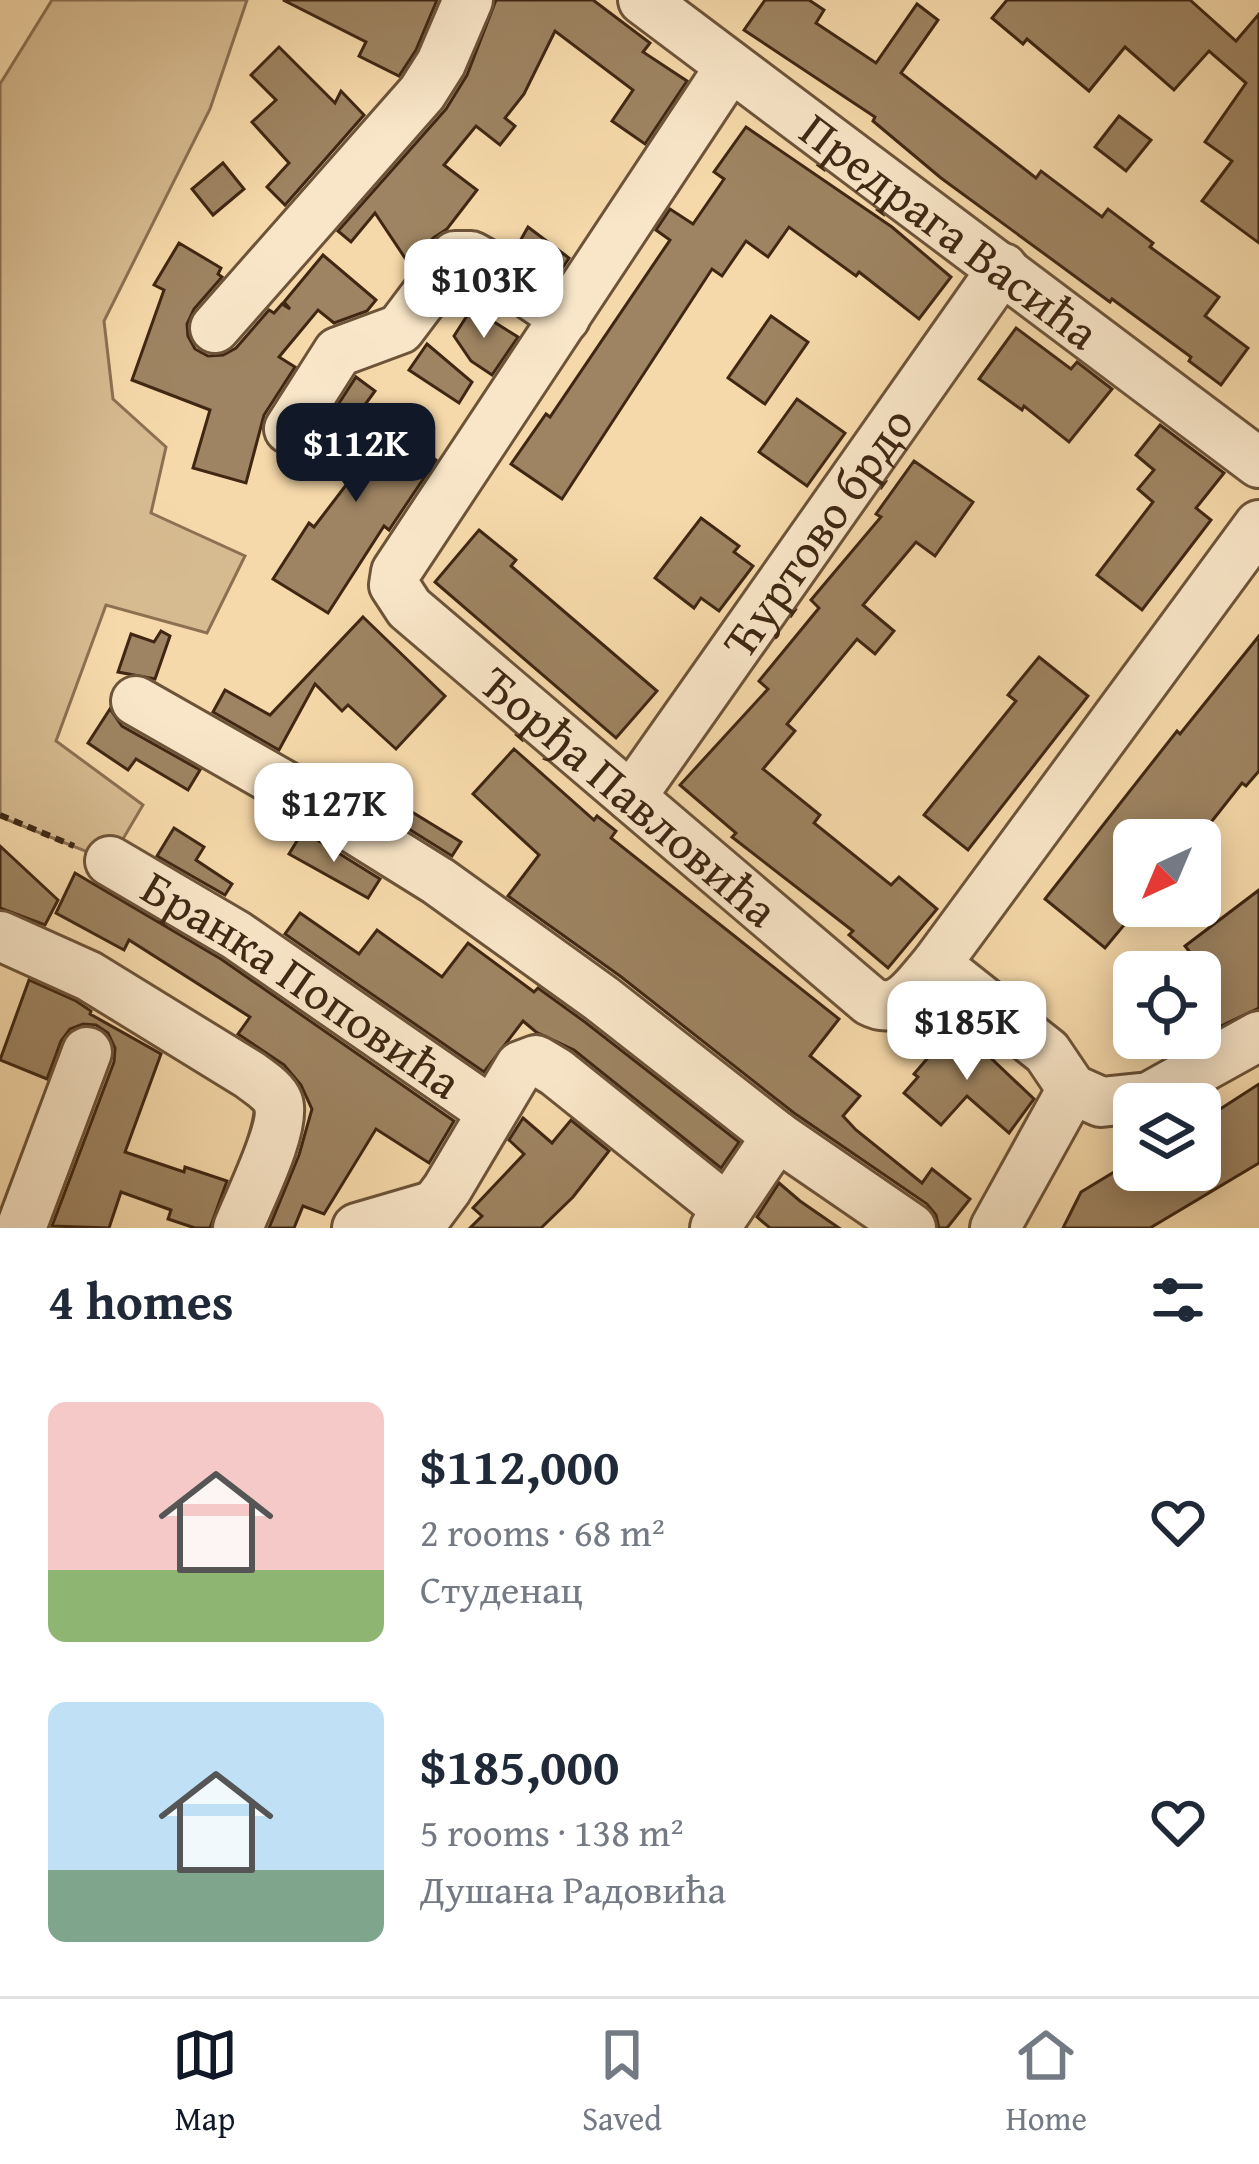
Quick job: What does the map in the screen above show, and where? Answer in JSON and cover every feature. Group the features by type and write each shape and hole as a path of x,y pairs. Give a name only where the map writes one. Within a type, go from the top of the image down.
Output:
{"street":[{"path":"214,328 422,93 441,63 468,0"},
{"name":"Предрага Васића","path":"643,0 1259,463"},
{"path":"289,428 338,352 400,329 455,256 482,262 565,318 730,67"},
{"name":"Ћуртово брдо","path":"631,797 1003,268"},
{"name":"Ђорђа Павловића","path":"565,318 396,572 394,585 409,608 870,1001 886,1007 901,1002 936,964"},
{"path":"1259,525 936,964 1047,1052 1072,1089 1115,1104 1148,1097 1259,1036"},
{"path":"136,701 438,880 602,999 777,1136 911,1228"},
{"name":"Бранка Поповића","path":"110,861 236,935 492,1112"},
{"path":"0,936 89,976 272,1093 279,1103 279,1124 238,1228"},
{"path":"21,1228 87,1052"},
{"name":"Бранка Поповића","path":"357,1228 424,1218 447,1189 520,1066 536,1060 556,1072 721,1218"},
{"path":"995,1228 1072,1089"},
{"path":"721,1218 777,1136"}],"path":[{"path":"0,814 110,861"}],"shaded area":[{"path":"52,0 247,0 210,109 104,321 113,399 166,447 151,513 245,556 207,633 106,605 56,741 143,805 110,861 0,817 0,84"}],"building":[{"path":"283,0 437,0 399,76 359,56 366,42"},
{"path":"496,0 593,0 650,43 643,52 687,81 645,144 612,121 633,90 555,31 524,94 505,118 515,126 500,145 476,126 444,165 477,190 411,267 375,213 351,242 338,231 446,109 467,75"},
{"path":"765,0 809,0 824,10 816,23 876,63 917,4 938,20 901,73 1036,178 1041,171 1102,217 1108,209 1153,243 1150,247 1219,297 1205,316 1248,348 1221,385 1189,361 1191,357 941,178 873,121 875,117 744,30"},
{"path":"1007,0 1190,0 1236,41 1259,14 1259,243 1202,201 1232,161 1205,142 1246,83 1209,51 1174,90 1125,47 1089,91 1027,39 1023,44 992,18"},
{"path":"279,47 335,103 341,91 364,115 285,205 267,187 289,163 252,122 276,100 251,75"},
{"path":"1119,116 1151,140 1126,171 1095,147"},
{"path":"746,127 892,227 951,277 919,319 859,272 856,276 789,227 768,257 746,241 722,276 712,269 562,499 511,464 546,414 550,417 670,240 656,230 670,209 693,224 724,179 714,172"},
{"path":"223,163 244,189 213,215 192,189"},
{"path":"528,227 569,258 556,278 515,250"},
{"path":"179,243 221,268 218,274 222,277 187,324 195,349 208,356 236,348 269,310 274,313 282,304 290,309 284,302 323,255 376,300 367,311 334,323 318,310 279,357 295,367 264,415 246,483 193,468 210,410 132,380 164,290 154,285"},
{"path":"472,308 518,337 492,375 471,361 454,336"},
{"path":"771,316 808,342 765,404 728,378"},
{"path":"1016,328 1071,369 1077,362 1112,389 1069,442 1024,406 1022,410 979,379"},
{"path":"427,344 472,382 459,403 409,370"},
{"path":"356,377 375,391 364,406 436,460 389,530 384,526 328,613 273,579 309,523 314,527 371,448 330,417"},
{"path":"797,399 845,433 807,486 759,452"},
{"path":"1160,425 1224,473 1196,508 1211,520 1142,610 1097,575 1153,502 1138,489 1154,470 1136,455"},
{"path":"914,461 973,502 935,556 916,542 863,605 894,631 875,654 857,639 787,724 795,731 763,769 820,815 814,823 891,885 899,877 937,909 888,968 849,935 853,931 732,837 736,833 680,785 768,689 759,681 819,608 811,600 881,517 876,514"},
{"path":"701,518 739,546 734,552 753,566 719,611 701,598 694,608 655,578"},
{"path":"479,530 516,560 511,566 657,691 616,738 435,582"},
{"path":"363,617 445,696 396,749 348,705 342,711 315,684 279,750 213,712 225,690 270,715"},
{"path":"161,631 170,636 155,679 118,672 131,634 154,642"},
{"path":"1259,636 1259,771 1246,786 1242,783 1214,819 1113,819 1113,927 1122,927 1105,948 1045,899 1177,731 1180,734"},
{"path":"1039,657 1088,696 968,850 924,815 1016,701 1008,695"},
{"path":"110,709 122,726 200,770 188,790 136,759 128,770 88,743"},
{"path":"514,749 594,820 597,816 616,831 611,838 839,1019 810,1056 860,1096 843,1116 856,1130 922,1183 932,1169 970,1199 947,1228 939,1228 927,1204 794,1113 620,976 508,896 539,855 473,794"},
{"path":"340,768 461,842 452,856 332,781"},
{"path":"174,828 204,847 196,860 232,884 225,895 157,856"},
{"path":"303,831 380,879 368,898 289,854"},
{"path":"0,846 58,900 45,925 0,908"},
{"path":"75,873 221,959 454,1121 429,1163 376,1129 324,1214 303,1206 294,1228 269,1228 312,1109 301,1085 284,1065 238,1034 250,1017 129,940 124,950 56,913"},
{"path":"1259,890 1259,1008 1221,1026 1221,951 1189,951 1185,946 1210,927 1221,927 1221,919"},
{"path":"300,913 359,954 377,930 442,977 468,943 534,992 538,988 585,1022 739,1142 721,1168 574,1050 523,1021 484,1072 285,934"},
{"path":"29,980 76,1001 90,1014 161,1054 125,1152 227,1181 210,1228 168,1219 171,1210 121,1192 109,1228 52,1226 114,1062 115,1048 108,1033 83,1024 70,1029 61,1041 47,1079 0,1060"},
{"path":"956,1025 1034,1099 1009,1133 967,1096 941,1125 904,1093"},
{"path":"1259,1084 1259,1163 1221,1186 1221,1108"},
{"path":"523,1118 552,1143 571,1120 609,1151 541,1228 470,1228 482,1216 473,1208 524,1154 509,1140"},
{"path":"1113,1173 1113,1191 1212,1191 1150,1228 1063,1228 1081,1192"},
{"path":"779,1183 839,1228 770,1228 757,1217"}]}
